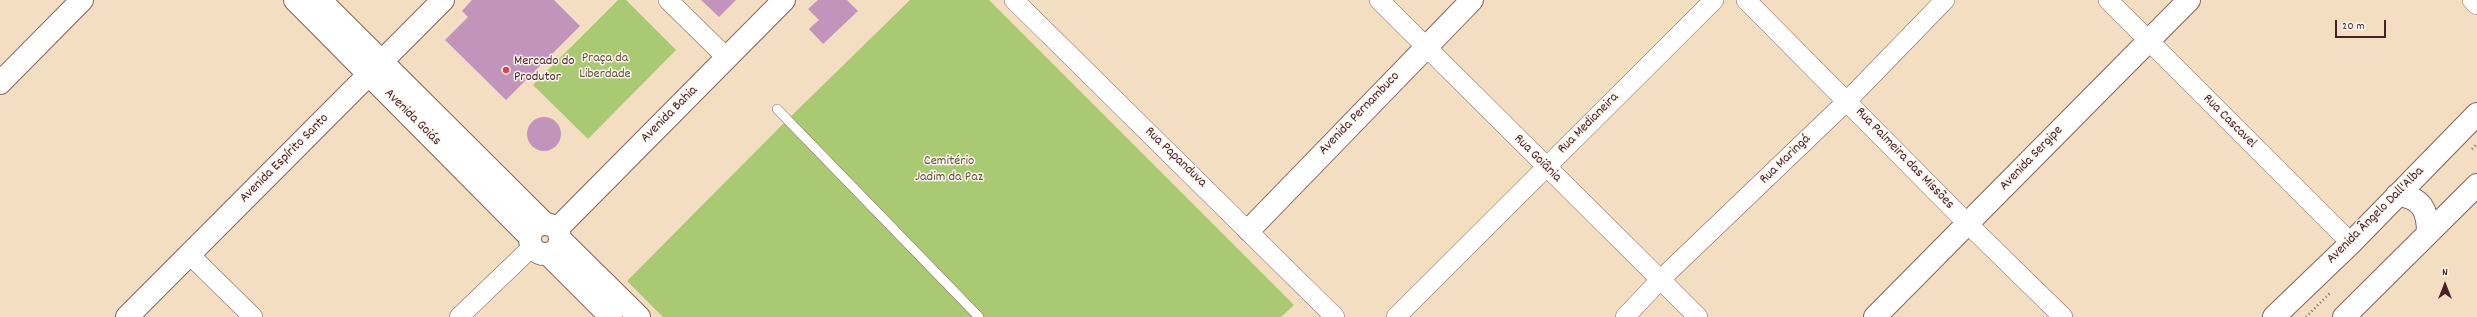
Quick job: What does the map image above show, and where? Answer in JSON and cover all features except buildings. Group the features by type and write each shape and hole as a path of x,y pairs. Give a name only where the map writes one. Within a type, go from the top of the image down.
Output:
{"street":[{"path":"0,83 82,0"},
{"name":"Avenida Goiás","path":"295,0 376,68 545,238 611,317"},
{"name":"Avenida Goiás","path":"320,0 376,68"},
{"name":"Avenida Espírito Santo","path":"127,317 443,0"},
{"path":"668,0 726,58"},
{"name":"Avenida Bahia","path":"545,238 784,0"},
{"name":"Rua Papanduva","path":"1014,0 1249,230 1335,317"},
{"name":"Rua Goiânia","path":"1379,0 1545,167 1698,317"},
{"name":"Avenida Pernambuco","path":"1249,230 1425,46 1472,0"},
{"name":"Rua Medianeira","path":"1396,317 1714,0"},
{"name":"Rua Palmeira das Missões","path":"1746,0 1968,224 2063,317"},
{"name":"Rua Maringá","path":"1625,317 1660,280 1847,101 1945,0"},
{"name":"Rua Cascavel","path":"2108,0 2351,243"},
{"name":"Avenida Sergipe","path":"1875,317 2188,0"},
{"path":"2472,0 2477,5"},
{"name":"Avenida Ângelo Dall'Alba","path":"2274,317 2351,243 2477,114"},
{"path":"2344,317 2477,185"},
{"path":"2397,195 2408,196 2419,202 2428,217 2428,233"},
{"path":"459,317 545,238"},
{"name":"Avenida Goiás","path":"545,238 639,317"},
{"path":"189,254 253,317"}],"lane":[{"path":"777,109 979,317"}],"green space":[{"name":"Praça da Liberdade","path":"618,0 626,0 676,50 588,139 533,85"},
{"name":"Cemitério Jadim da Paz","path":"910,0 989,0 1294,305 1281,317 663,317 627,281 780,127"}],"place":[{"name":"Mercado do Produtor","path":"506,70"}]}
